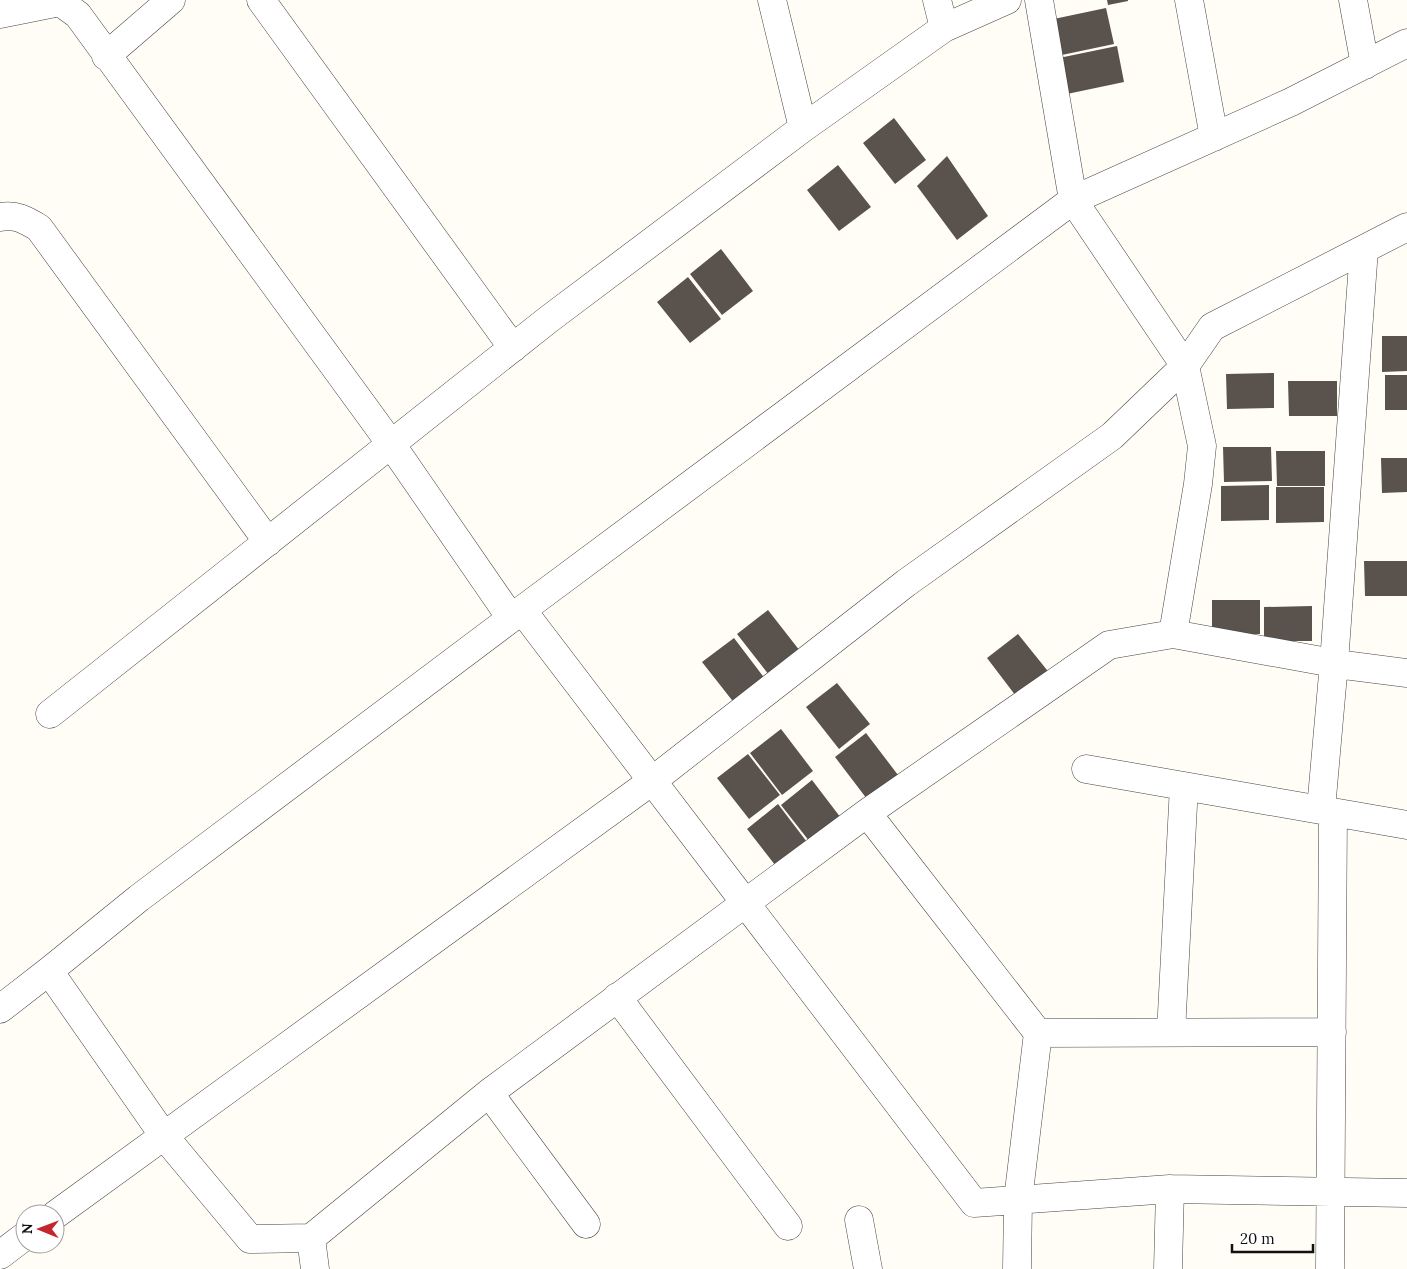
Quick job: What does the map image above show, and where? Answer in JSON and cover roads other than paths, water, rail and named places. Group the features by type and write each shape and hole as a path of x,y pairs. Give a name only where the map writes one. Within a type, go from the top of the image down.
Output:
{"street":[{"path":"106,56 171,0"},
{"path":"261,0 513,348"},
{"path":"772,0 803,128"},
{"path":"937,0 944,28"},
{"path":"50,714 513,348 803,128 944,28 1007,0"},
{"path":"1039,0 1073,200 1185,366 1202,446 1198,484 1173,634"},
{"path":"1189,0 1214,137"},
{"path":"1352,0 1365,65"},
{"path":"0,14 46,3 64,4 78,15 106,56 516,614 652,781 974,1204 1170,1189 1407,1193"},
{"path":"0,1009 139,898 516,614 1073,200 1291,102 1407,43"},
{"path":"0,217 24,218 39,228 268,542"},
{"path":"65,1207 652,781 906,582 1112,436 1185,366 1212,327 1407,227"},
{"path":"1330,1269 1332,1032 1327,811 1334,663 1364,249"},
{"path":"49,971 164,1136 250,1239 311,1238 489,1092 744,902 867,812 1109,645 1173,634 1334,663 1407,673"},
{"path":"1086,768 1407,825"},
{"path":"1171,1032 1184,786"},
{"path":"867,812 1038,1033 1018,1200 1018,1269"},
{"path":"617,997 788,1226"},
{"path":"1038,1033 1332,1032"},
{"path":"489,1092 586,1224"},
{"path":"1168,1269 1170,1189"},
{"path":"859,1220 868,1269"},
{"path":"311,1238 315,1269"},
{"path":"0,1254 15,1243"}]}
